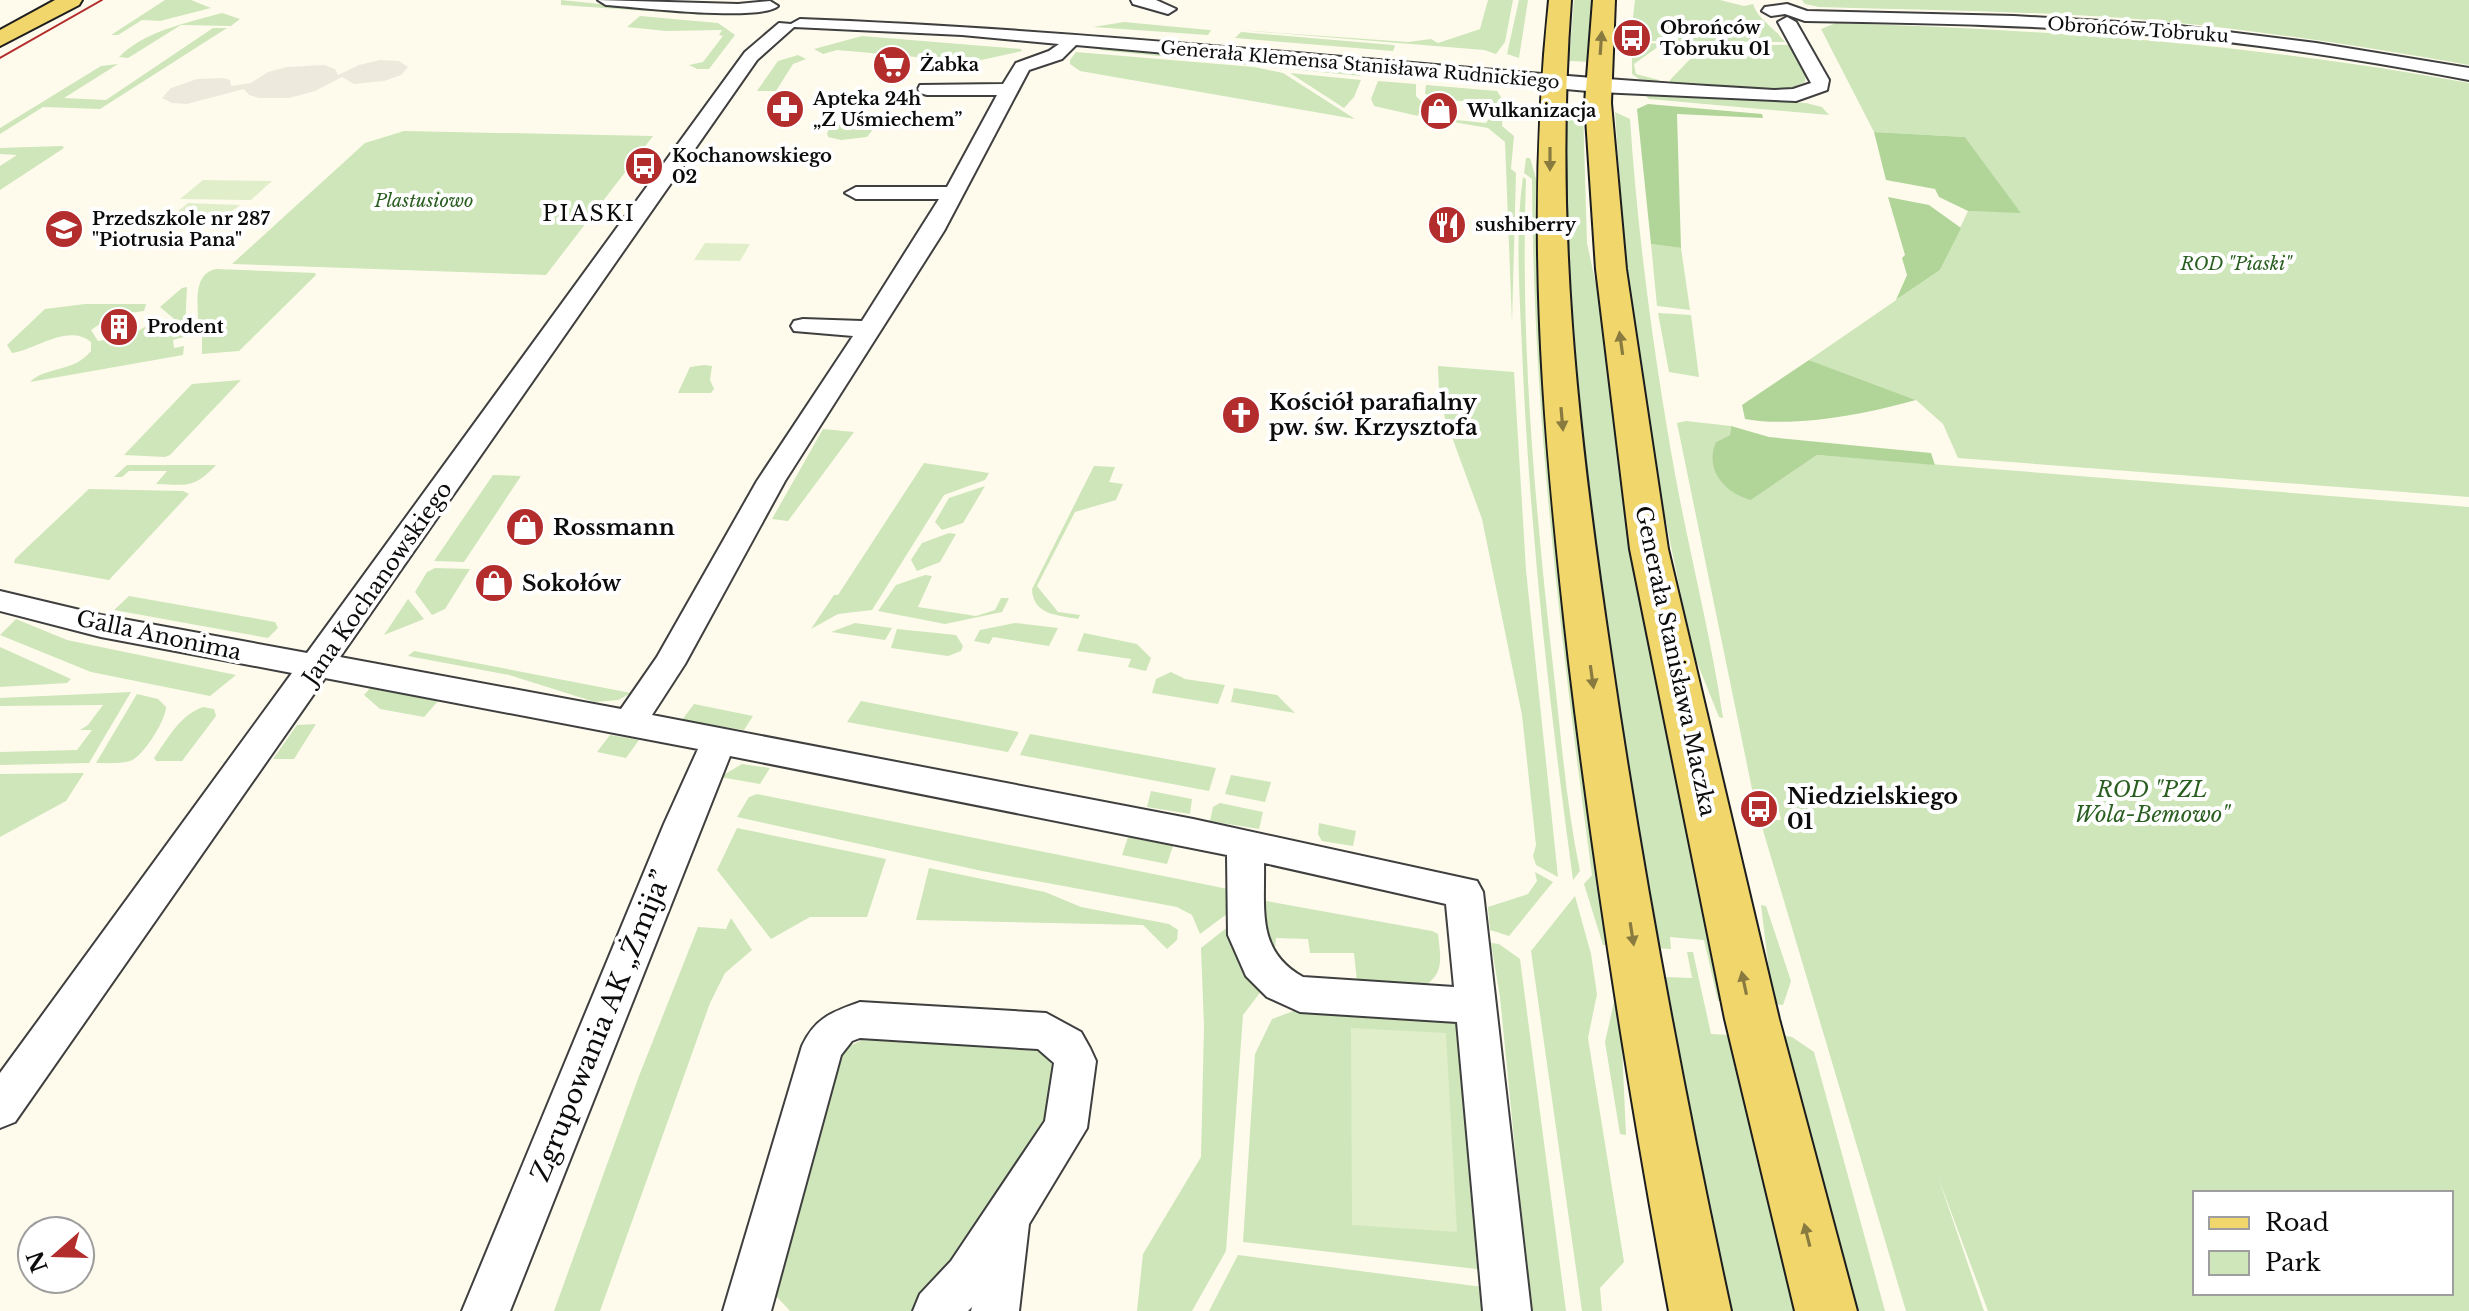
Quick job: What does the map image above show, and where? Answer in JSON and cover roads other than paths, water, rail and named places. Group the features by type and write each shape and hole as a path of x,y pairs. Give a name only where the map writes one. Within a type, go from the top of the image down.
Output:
{"main road":[{"path":"0,39 71,0"},
{"path":"1560,0 1551,81 1550,235 1554,324 1577,561 1636,962 1700,1311"},
{"name":"Generała Stanisława Maczka","path":"1604,0 1599,86 1611,269 1649,549 1752,1019 1826,1311"}],"street":[{"path":"606,0 738,9 791,3"},
{"path":"665,5 756,22 756,13 770,6"},
{"name":"Generała Klemensa Stanisława Rudnickiego","path":"814,8 905,26"},
{"name":"Jana Kochanowskiego","path":"751,56 793,25 813,19 814,8"},
{"name":"Generała Klemensa Stanisława Rudnickiego","path":"756,22 905,26 1599,86 1774,96 1796,95 1816,89 1820,80 1787,12"},
{"name":"Obrońców Tobruku","path":"1787,12 2159,30 2279,43 2469,74"},
{"name":"Jana Kochanowskiego","path":"0,1108 320,664 751,56 759,34 756,22"},
{"path":"629,724 669,664 771,481 955,193 1022,67 1057,56 1066,50 1070,39"},
{"path":"927,89 1010,90"},
{"path":"856,193 955,193"},
{"path":"803,326 869,329"},
{"name":"Galla Anonima","path":"0,601 101,626 263,658 320,664 1245,844 1464,892 1477,1006"},
{"name":"Zgrupowania AK „Żmija”","path":"486,1311 682,824 718,743"},
{"path":"1245,844 1250,949 1277,986 1300,994 1477,1006 1507,1311"},
{"path":"747,1311 823,1046 838,1028 860,1020 1046,1031 1066,1045 1075,1061 1066,1128 967,1277 937,1311"},
{"path":"995,1311 1007,1217"}],"tram line":[{"path":"0,58 102,0"}],"place":[{"name":"Obrońców Tobruku 01","path":"1632,38"},
{"name":"Żabka","path":"892,65"},
{"name":"Apteka 24h „Z Uśmiechem”","path":"785,109"},
{"name":"Wulkanizacja","path":"1439,111"},
{"name":"Kochanowskiego 02","path":"644,166"},
{"name":"sushiberry","path":"1447,225"},
{"name":"Przedszkole nr 287 \"Piotrusia Pana\"","path":"64,229"},
{"name":"Prodent","path":"119,327"},
{"name":"Kościół parafialny pw. św. Krzysztofa","path":"1241,415"},
{"name":"Rossmann","path":"525,527"},
{"name":"Sokołów","path":"494,583"},
{"name":"Niedzielskiego 01","path":"1759,809"}],"district":[{"name":"PIASKI","path":"589,213"}],"park label":[{"name":"Plastusiowo","path":"424,201"},
{"name":"ROD \"Piaski\"","path":"2236,264"},
{"name":"ROD \"PZL Wola-Bemowo\"","path":"2152,802"}]}
